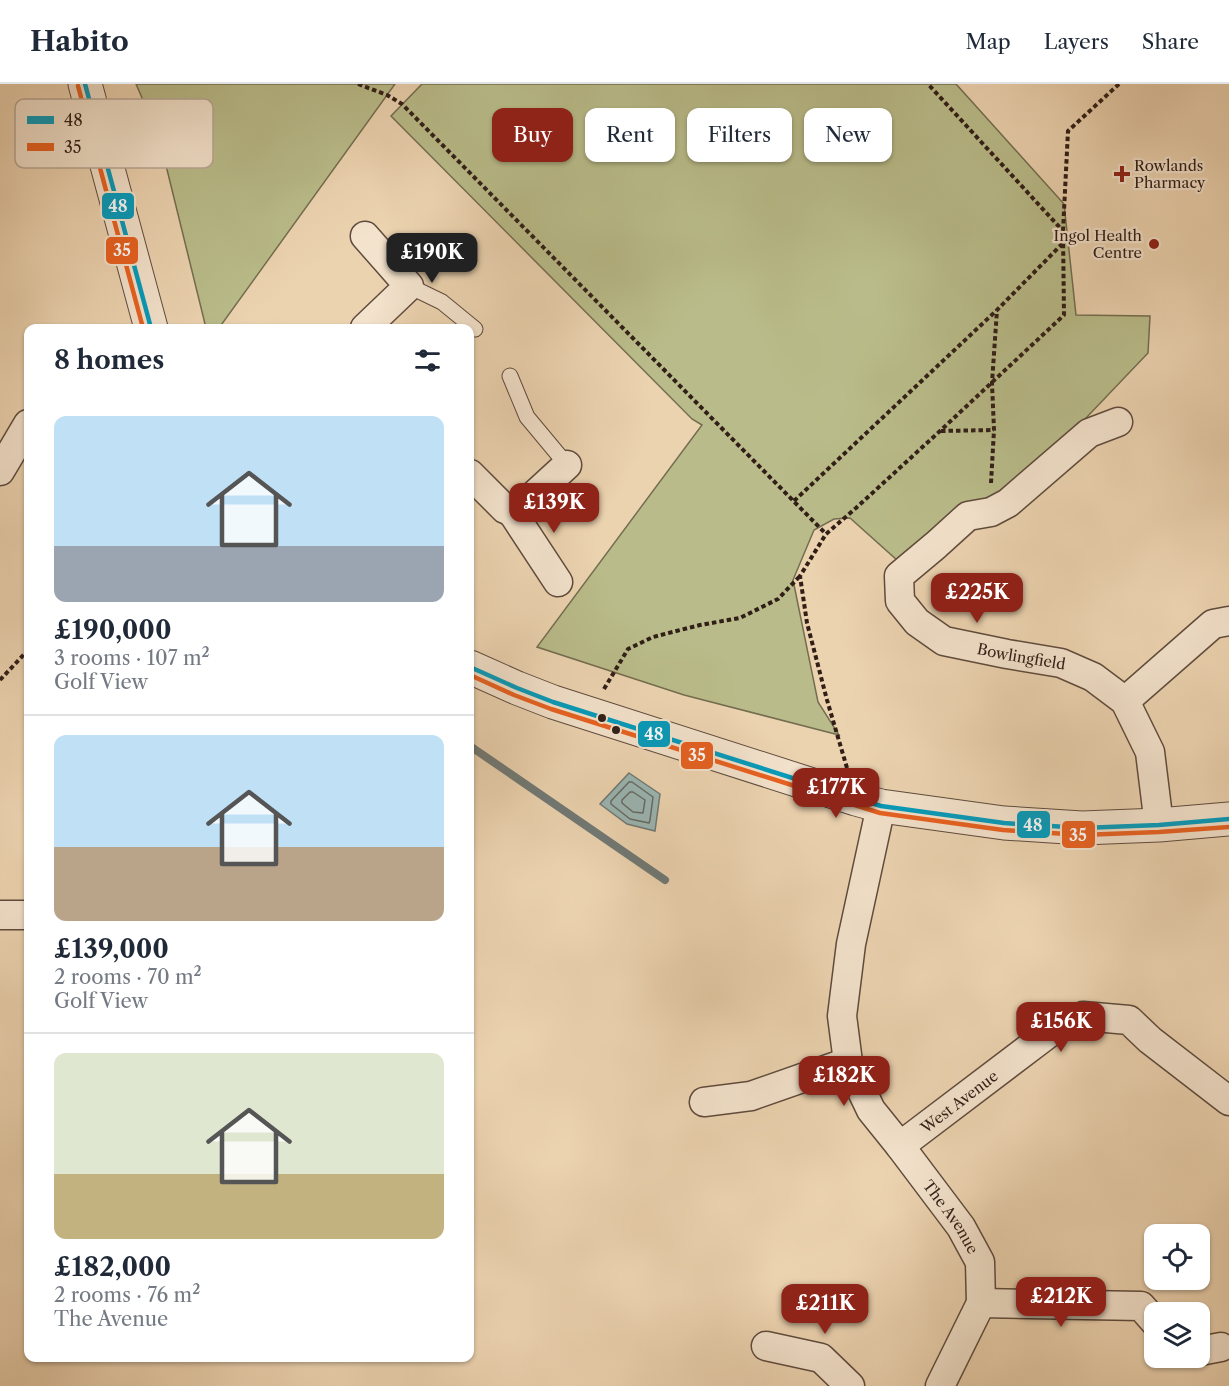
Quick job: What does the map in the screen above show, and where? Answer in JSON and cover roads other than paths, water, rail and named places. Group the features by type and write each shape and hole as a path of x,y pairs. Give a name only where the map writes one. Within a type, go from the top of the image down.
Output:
{"street":[{"path":"85,84 89,99"},
{"path":"107,168 148,324"},
{"path":"365,236 409,286 370,324"},
{"name":"Bowlingfield","path":"1118,422 1089,433 1008,503 991,512 968,516 899,576 900,601 917,622 944,641 1060,663 1093,677 1125,701 1150,752 1159,825"},
{"path":"0,471 24,431"},
{"path":"512,512 519,509 567,465"},
{"path":"474,478 505,509 512,512 558,582"},
{"path":"1125,701 1213,624 1229,621"},
{"path":"474,669 553,702 868,802 1004,823 1082,828 1229,819"},
{"name":"The Avenue","path":"868,802 842,1016 848,1062 871,1110 961,1227 980,1262 981,1303 940,1386"},
{"path":"0,915 24,915"},
{"name":"West Avenue","path":"900,1146 1053,1030 1083,1016 1129,1020 1150,1040 1229,1101"},
{"path":"704,1102 751,1096 848,1062"},
{"path":"981,1303 1141,1306 1144,1309"},
{"path":"766,1346 821,1358 849,1386"}],"lane":[{"path":"409,286 442,302 469,324"},
{"path":"510,376 527,417 567,465"}],"water":[{"path":"629,773 660,794 655,831 627,824 600,804"}],"waterway":[{"path":"474,749 665,880"}],"place":[{"name":"Rowlands Pharmacy","path":"1122,174"},
{"name":"Ingol Health Centre","path":"1154,244"}]}
